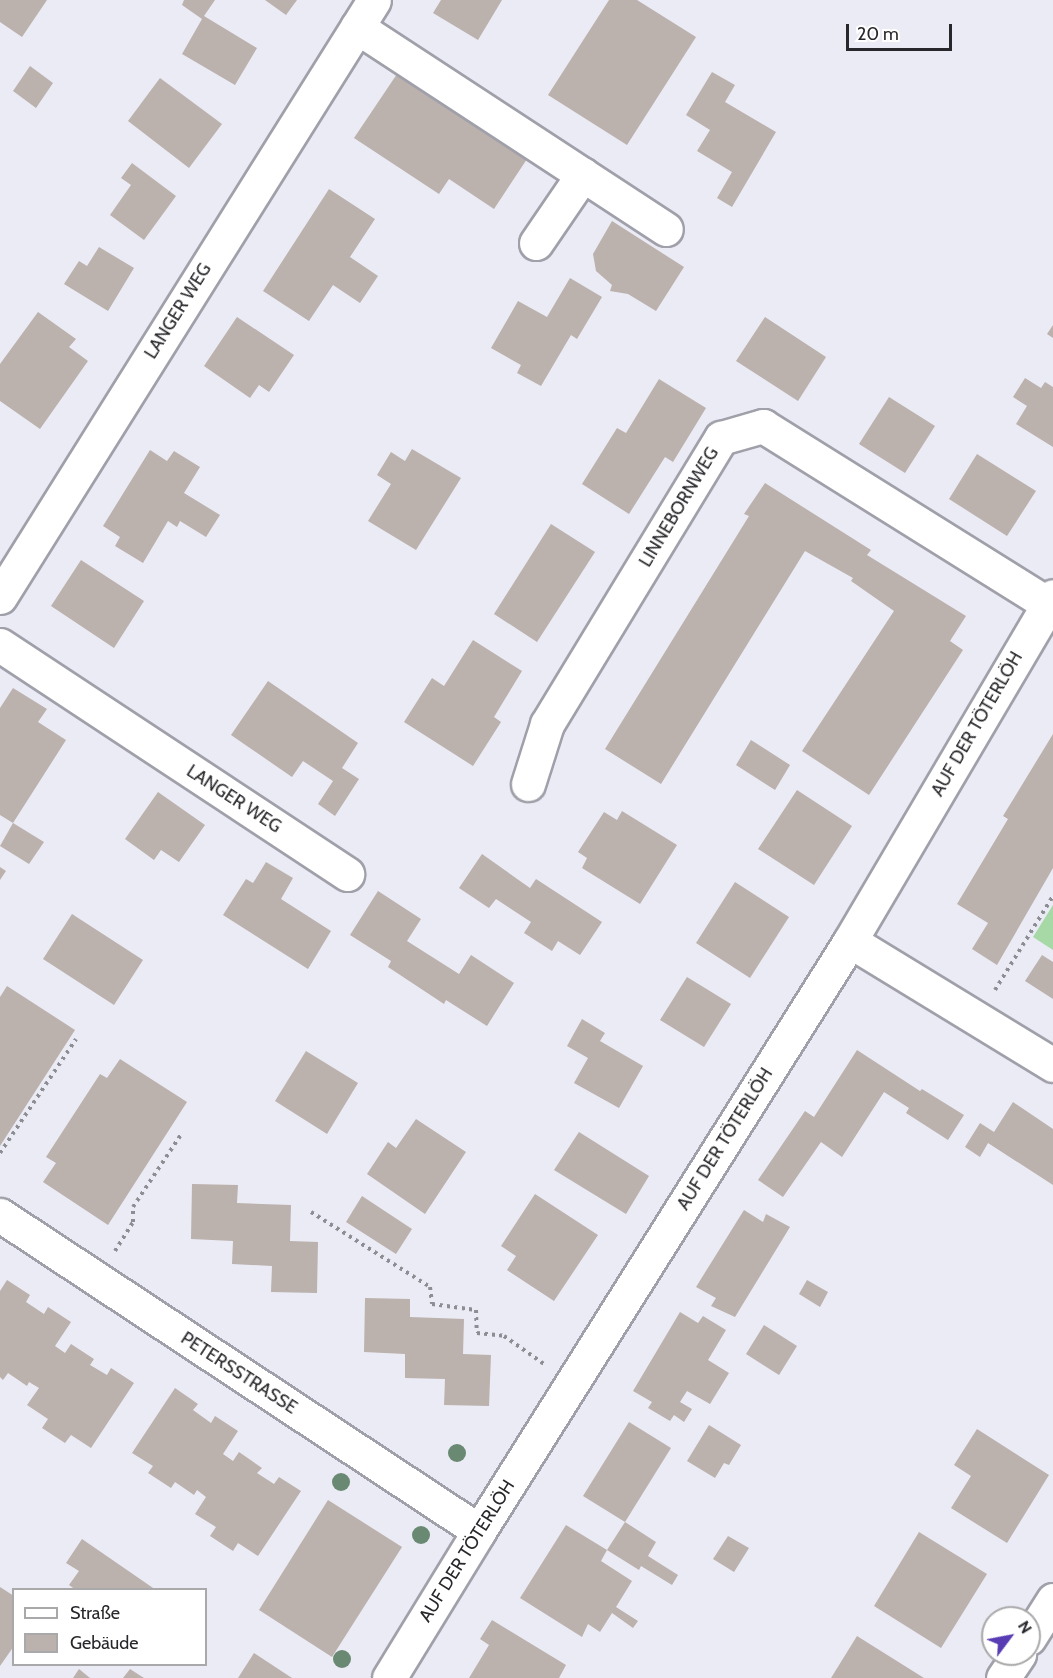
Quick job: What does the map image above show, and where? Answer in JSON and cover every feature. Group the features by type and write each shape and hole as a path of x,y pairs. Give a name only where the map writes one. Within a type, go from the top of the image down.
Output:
{"street":[{"name":"LANGER WEG","path":"0,597 366,13 583,174 666,229"},
{"path":"536,243 583,174"},
{"name":"LINNEBORNWEG","path":"528,784 547,723 721,438 763,426 1050,600"},
{"name":"AUF DER TÖTERLÖH","path":"389,1678 850,941 1050,600"},
{"name":"LANGER WEG","path":"0,645 347,874"},
{"path":"850,941 1053,1065"},
{"name":"PETERSSTRASSE","path":"0,1215 479,1531"},
{"path":"1041,1619 1053,1600"}],"path":[{"path":"977,1019 1053,896"},
{"path":"0,1153 76,1039"},
{"path":"97,1279 133,1222 133,1207 182,1133"},
{"path":"311,1212 430,1287 432,1305 476,1310 477,1333 504,1336 572,1383"}],"green space":[{"path":"1053,905 1053,950 1033,937"}],"building":[{"path":"0,0 47,0 22,37 0,22"},
{"path":"184,0 215,0 204,16 257,48 235,85 182,54 202,19 182,5"},
{"path":"265,0 297,0 286,15"},
{"path":"441,0 502,0 478,40 433,13"},
{"path":"609,0 637,0 696,37 627,145 548,95"},
{"path":"30,66 53,83 36,108 13,91"},
{"path":"712,72 735,85 725,102 776,132 732,207 717,198 732,172 697,151 710,130 686,115"},
{"path":"397,74 527,159 494,209 449,179 439,194 354,138"},
{"path":"160,78 222,124 189,168 128,121"},
{"path":"132,163 176,196 144,240 110,215 131,185 121,178"},
{"path":"329,189 375,219 350,257 378,276 360,303 333,285 309,321 263,291"},
{"path":"612,221 684,267 656,311 628,294 610,291 612,285 596,271 593,254"},
{"path":"99,247 134,268 108,311 64,284 79,261 87,266"},
{"path":"570,278 602,297 577,339 571,335 541,386 517,373 521,365 491,348 518,301 547,317"},
{"path":"38,312 76,339 69,347 88,361 40,429 0,401 0,364"},
{"path":"237,317 294,355 269,392 259,385 250,398 204,366"},
{"path":"765,317 826,357 798,401 736,361"},
{"path":"1053,325 1053,338 1047,334"},
{"path":"1025,378 1041,388 1045,382 1053,387 1053,447 1016,424 1027,406 1013,397"},
{"path":"659,379 706,408 673,462 665,457 629,514 582,484 617,428 626,433"},
{"path":"889,397 935,426 905,473 859,444"},
{"path":"412,449 461,478 416,550 368,521 391,484 377,475 391,452 405,461"},
{"path":"150,450 167,461 174,451 200,467 184,493 220,515 206,537 180,521 177,527 168,521 143,563 115,546 120,537 103,526"},
{"path":"977,454 1036,491 1007,536 949,499"},
{"path":"765,483 871,550 867,555 966,616 950,641 963,650 869,795 802,751 894,611 851,581 853,578 805,551 661,784 605,749 749,516 744,514"},
{"path":"551,524 595,552 537,642 494,614"},
{"path":"81,560 144,601 114,648 51,606"},
{"path":"473,640 522,671 494,717 501,722 473,766 404,722 432,678 444,686"},
{"path":"268,681 358,743 342,768 359,779 335,816 318,804 333,781 303,761 292,777 231,735"},
{"path":"13,688 47,709 38,722 66,740 13,823 0,815 0,708"},
{"path":"1053,734 1053,868 997,965 972,949 988,923 957,904 1008,819 1003,816"},
{"path":"751,740 790,765 775,790 736,765"},
{"path":"797,790 852,826 814,885 758,849"},
{"path":"158,792 205,825 179,862 161,850 154,860 125,839"},
{"path":"622,811 677,845 640,904 582,868 587,858 578,852 604,812 617,820"},
{"path":"13,823 44,842 29,864 0,846"},
{"path":"482,854 530,888 536,879 602,922 580,955 558,941 552,951 524,933 531,922 496,899 489,908 459,888"},
{"path":"266,862 293,878 281,899 331,931 308,969 223,915 246,879 253,883"},
{"path":"0,867 6,871 0,880"},
{"path":"735,882 789,917 750,978 696,943"},
{"path":"378,891 421,919 407,941 459,974 471,955 514,983 487,1026 446,1000 444,1004 388,967 391,961 350,935"},
{"path":"72,914 143,960 114,1005 43,959"},
{"path":"1042,955 1053,962 1053,999 1025,981"},
{"path":"687,977 731,1004 704,1047 660,1020"},
{"path":"7,986 75,1030 0,1146 0,997"},
{"path":"582,1019 605,1033 600,1041 643,1066 619,1108 574,1083 588,1058 567,1046"},
{"path":"857,1050 920,1091 922,1089 964,1115 948,1140 906,1113 909,1108 884,1092 842,1157 821,1142 783,1197 758,1180 805,1111 814,1117"},
{"path":"306,1051 358,1083 327,1134 275,1101"},
{"path":"120,1059 187,1102 108,1225 43,1182 56,1163 46,1157 100,1074 107,1078"},
{"path":"1013,1102 1053,1129 1053,1185 988,1143 980,1157 965,1147 980,1123 994,1132"},
{"path":"416,1119 466,1152 425,1214 367,1174 388,1142 396,1148"},
{"path":"579,1132 649,1176 626,1214 554,1170"},
{"path":"192,1184 238,1185 237,1203 291,1205 290,1241 318,1242 317,1293 271,1292 272,1266 232,1264 233,1241 191,1239"},
{"path":"535,1194 598,1235 554,1301 507,1270 516,1256 501,1246"},
{"path":"362,1196 412,1229 396,1254 346,1222"},
{"path":"744,1210 763,1222 766,1214 790,1227 735,1317 711,1306 716,1298 696,1287"},
{"path":"7,1280 30,1295 26,1302 44,1314 48,1307 71,1322 55,1346 65,1353 71,1344 94,1359 90,1365 107,1375 111,1368 134,1383 91,1448 71,1435 65,1443 42,1428 48,1419 27,1405 39,1388 29,1382 27,1386 8,1373 3,1380 0,1377 0,1291"},
{"path":"807,1280 828,1292 820,1307 799,1294"},
{"path":"365,1298 410,1299 410,1317 464,1319 463,1354 491,1355 489,1406 444,1405 445,1379 405,1378 405,1354 364,1352"},
{"path":"680,1312 698,1323 703,1316 726,1330 708,1360 729,1373 710,1404 687,1391 680,1402 692,1409 684,1422 674,1415 670,1421 648,1408 652,1402 633,1391"},
{"path":"764,1325 797,1346 779,1375 746,1354"},
{"path":"175,1388 198,1404 193,1410 211,1423 215,1416 238,1431 223,1454 233,1461 239,1452 262,1468 257,1473 274,1484 279,1477 301,1491 258,1556 238,1543 233,1551 210,1536 216,1527 195,1514 206,1497 197,1490 194,1495 175,1482 171,1488 148,1473 153,1466 132,1453"},
{"path":"629,1422 671,1448 625,1522 583,1496"},
{"path":"709,1425 741,1445 729,1465 724,1463 715,1478 687,1461"},
{"path":"977,1429 1049,1475 1007,1543 951,1508 971,1476 954,1465"},
{"path":"328,1500 402,1547 332,1657 259,1610"},
{"path":"625,1522 656,1542 648,1556 678,1575 672,1585 641,1566 639,1570 607,1550"},
{"path":"566,1525 607,1550 601,1561 632,1581 616,1607 638,1621 633,1628 612,1613 600,1632 588,1624 582,1637 520,1598"},
{"path":"919,1532 987,1574 941,1648 874,1606"},
{"path":"728,1536 749,1548 734,1572 713,1559"},
{"path":"82,1539 153,1588 73,1588 69,1585 79,1571 66,1563"},
{"path":"0,1587 12,1595 12,1649 0,1666"},
{"path":"492,1620 566,1665 559,1678 469,1678 489,1645 480,1639"},
{"path":"857,1636 924,1678 831,1678"},
{"path":"254,1653 292,1678 238,1678"},
{"path":"79,1669 90,1678 73,1678"},
{"path":"130,1669 144,1678 123,1678"}]}
